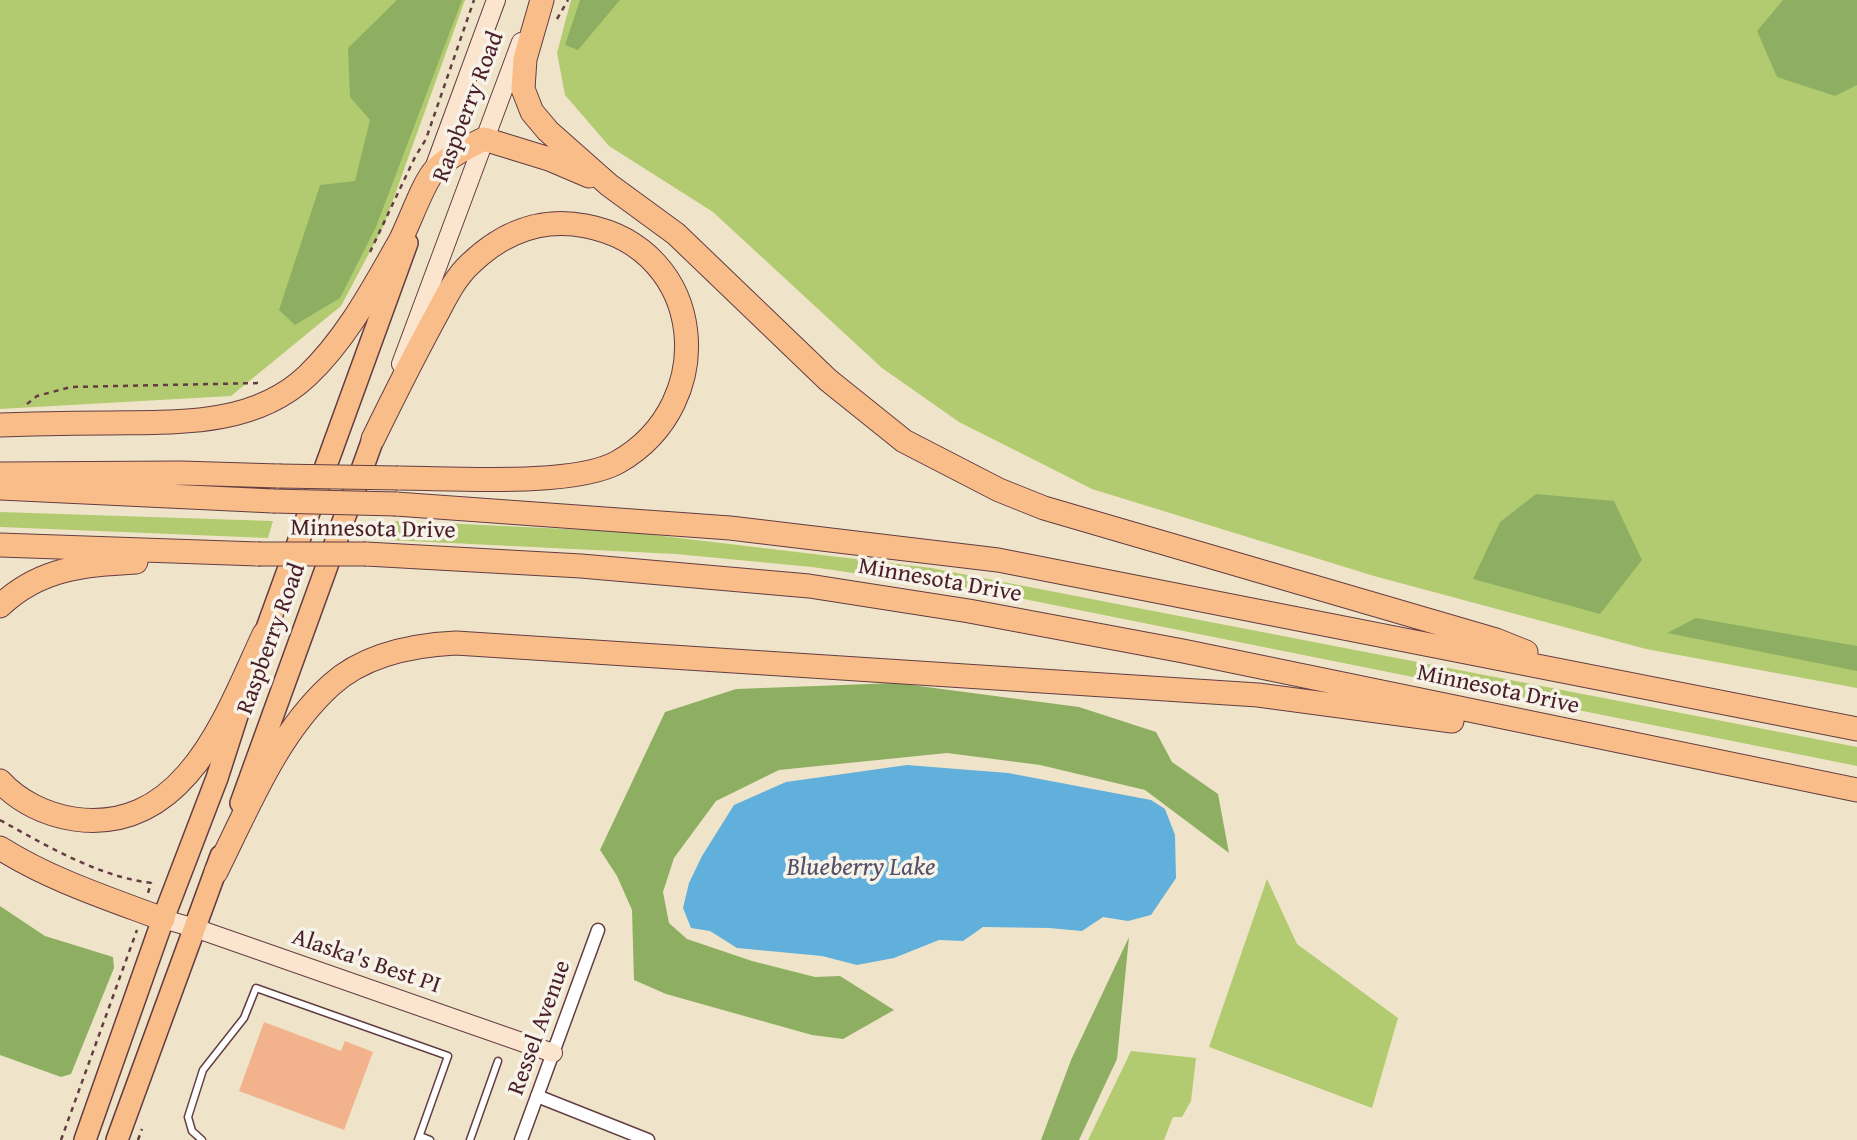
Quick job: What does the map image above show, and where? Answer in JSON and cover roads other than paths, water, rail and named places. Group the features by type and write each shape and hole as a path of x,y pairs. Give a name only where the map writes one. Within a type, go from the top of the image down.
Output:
{"highway":[{"path":"540,0 525,59 523,89 532,112 548,131 609,185 676,234 828,380 904,441 988,485 1044,508 1496,640 1581,673"},
{"path":"0,425 172,423 207,420 242,412 276,398 305,377 327,355 355,317 403,234 433,171 461,150 484,139 549,159 609,185"},
{"path":"0,474 181,473 398,478 542,477 595,471 617,462 640,446 656,430 674,402 684,376 687,354 687,335 682,310 666,278 653,260 618,235 572,223 548,223 508,235 469,265 449,290 373,439"},
{"name":"Minnesota Drive","path":"0,488 273,501 396,503 730,527 998,560 1857,729"},
{"name":"Minnesota Drive","path":"0,545 258,554 366,554 593,567 809,586 969,611 1183,650 1857,790"},
{"path":"0,606 22,587 58,571 83,566 170,561 223,552"},
{"path":"0,781 19,799 41,810 62,818 84,821 121,817 155,802 179,783 211,746 264,634"},
{"path":"216,872 284,742 332,684 379,658 428,645 456,643 1258,695 1590,736"},
{"path":"0,848 32,868 163,919"}],"main road":[{"name":"Raspberry Road","path":"85,1140 216,778 264,634 496,0"},
{"name":"Raspberry Road","path":"117,1140 484,139 540,0"},
{"path":"163,919 190,909 216,872"},
{"name":"Alaska's Best PI","path":"163,919 552,1054"}],"street":[{"name":"Ressel Avenue","path":"521,1140 598,930"},
{"path":"537,1096 648,1140"}],"lane":[{"path":"202,1140 192,1131 188,1117 203,1070 244,1018 256,988 448,1056 419,1138 430,1140"},
{"path":"470,1140 498,1061"}],"water":[{"name":"Blueberry Lake","path":"907,765 1008,773 1151,800 1165,809 1175,835 1176,878 1151,915 1128,921 1103,917 1082,931 983,927 963,941 939,940 894,958 857,965 822,956 737,948 710,931 691,928 683,908 689,883 702,856 734,805 786,782"}]}
